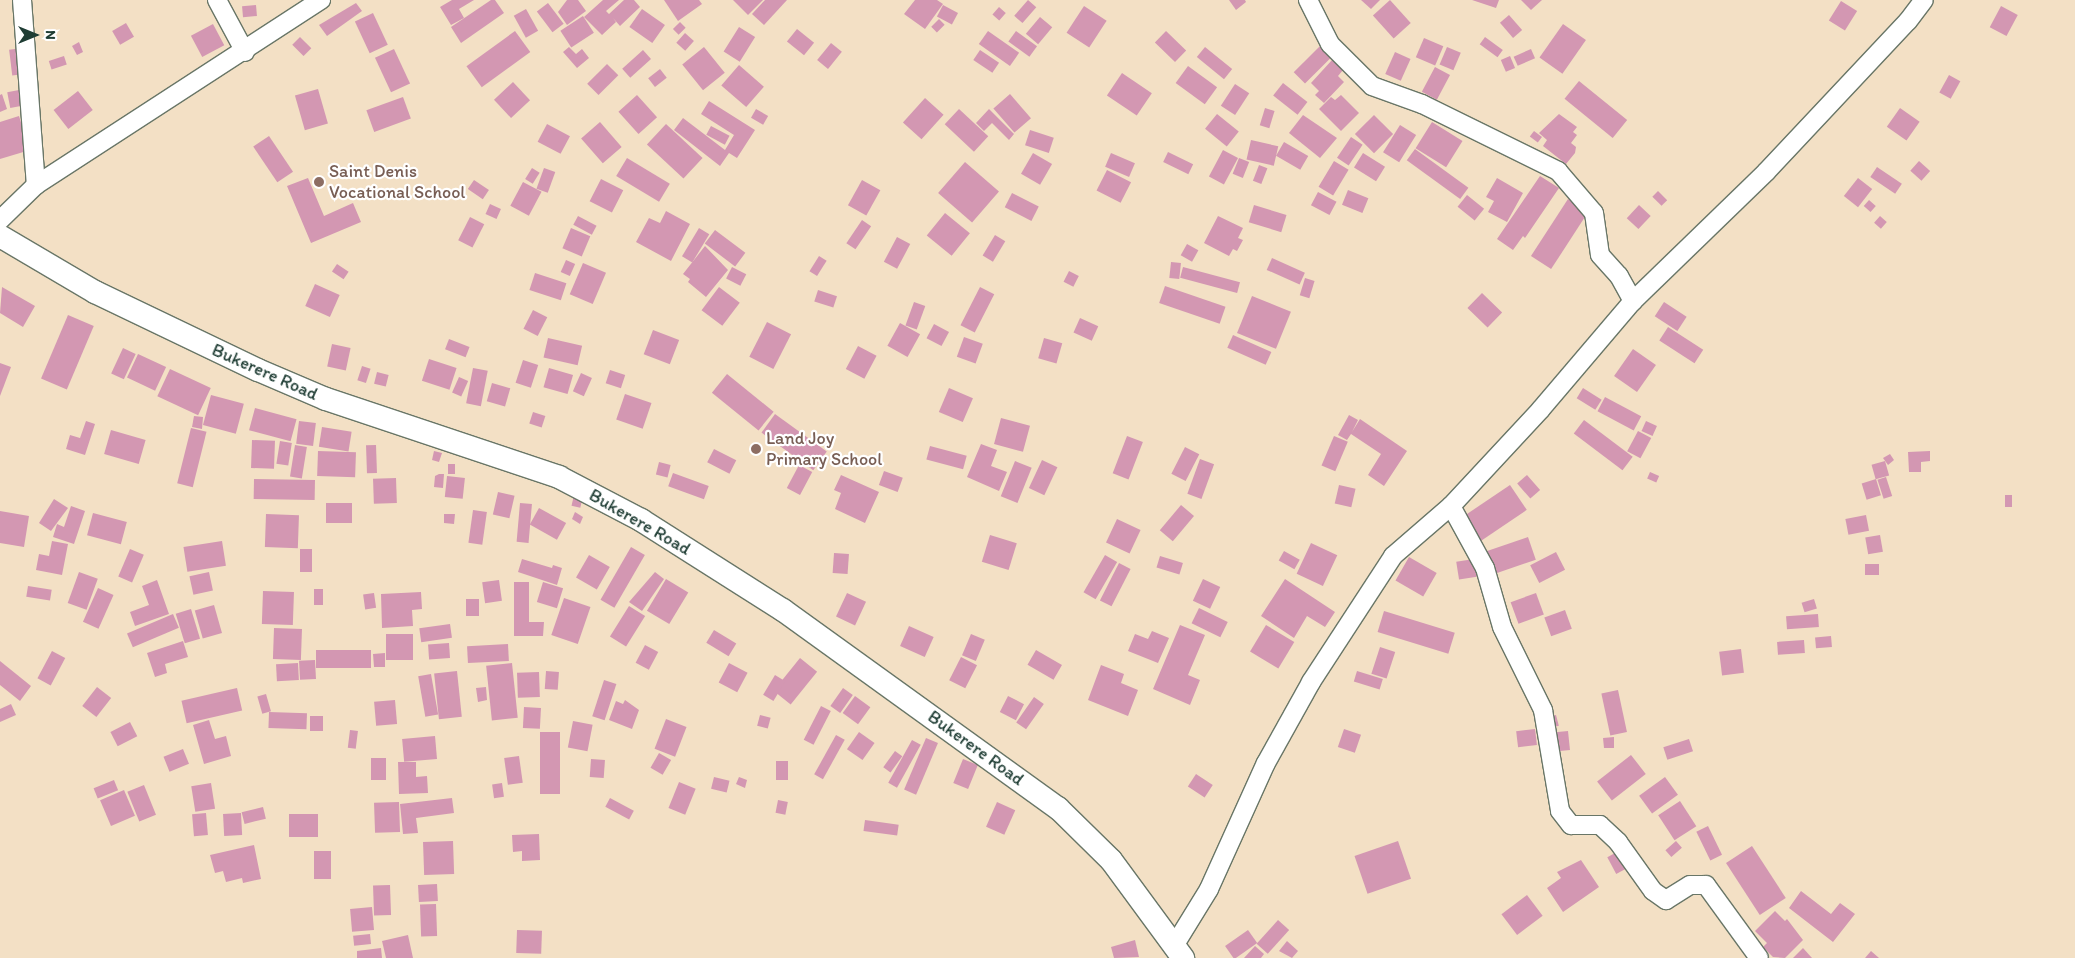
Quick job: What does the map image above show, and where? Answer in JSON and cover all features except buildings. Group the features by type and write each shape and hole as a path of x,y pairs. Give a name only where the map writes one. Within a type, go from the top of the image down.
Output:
{"street":[{"path":"22,0 36,185"},
{"path":"217,0 245,52"},
{"path":"0,220 36,185 245,52 321,0"},
{"path":"1308,0 1330,44 1372,86 1422,104 1558,171 1594,213 1600,256 1619,276 1633,301"},
{"path":"1179,952 1266,763 1311,682 1393,556 1451,506 1541,409 1633,301 1766,172 1908,21 1924,0"},
{"name":"Bukerere Road","path":"0,236 95,292 258,370 326,399 559,477 641,520 783,610 1058,808 1111,860 1179,952"},
{"path":"1451,506 1484,568 1502,627 1543,710 1560,811 1571,825 1600,825 1618,842 1653,892 1666,900 1690,886 1706,886 1760,958"}],"place":[{"name":"Saint Denis Vocational School","path":"319,182"},
{"name":"Land Joy Primary School","path":"756,449"}]}
